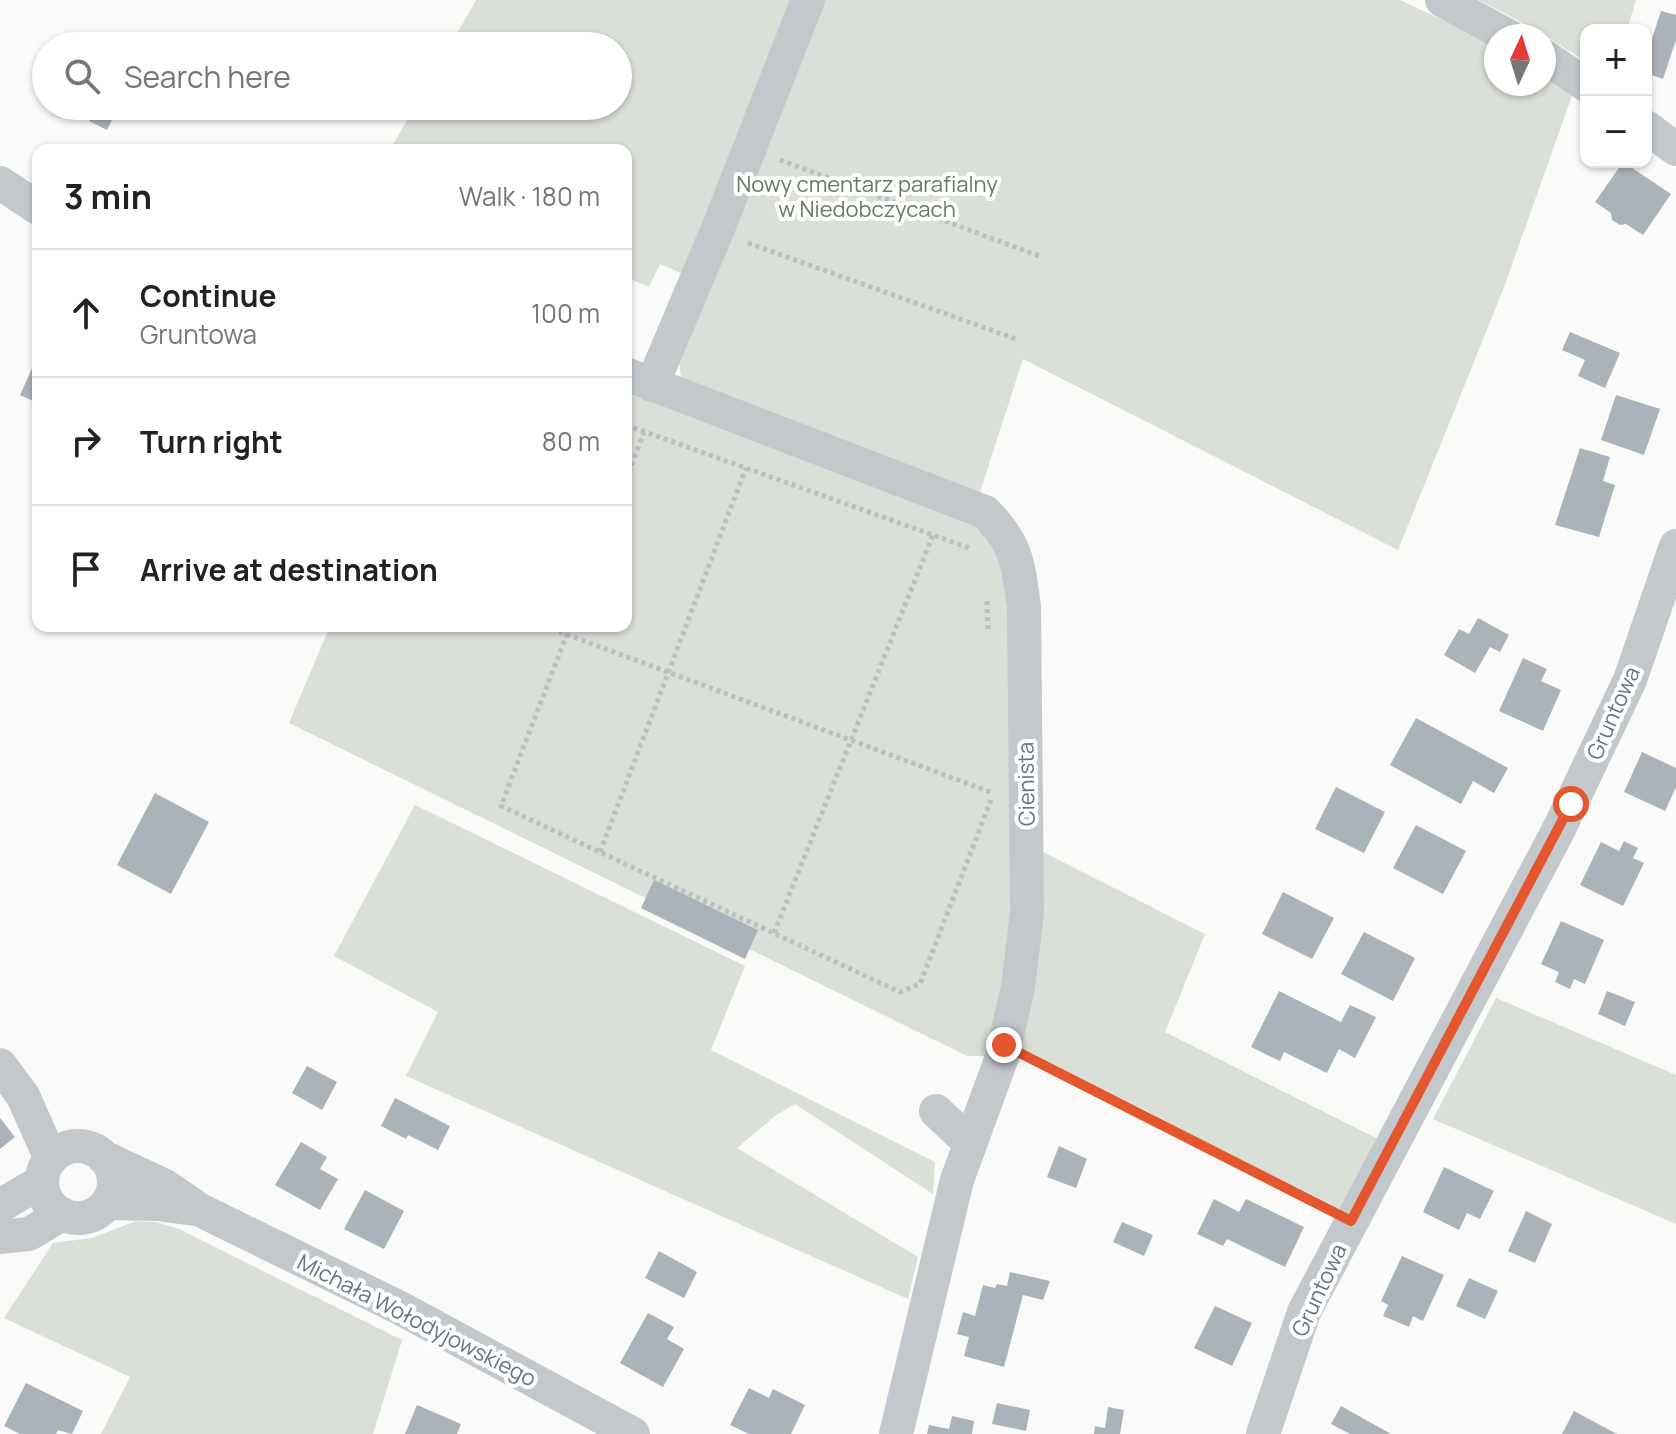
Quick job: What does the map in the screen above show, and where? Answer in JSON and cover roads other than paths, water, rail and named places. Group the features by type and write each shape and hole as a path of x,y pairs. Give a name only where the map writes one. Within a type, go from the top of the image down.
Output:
{"street":[{"path":"653,385 808,0"},
{"path":"1442,0 1486,24"},
{"path":"1556,64 1580,81"},
{"path":"1652,131 1676,149"},
{"path":"0,183 32,204"},
{"name":"Cienista","path":"653,385 985,512 1004,531 1019,572 1024,606 1027,913 1018,987 1003,1051 957,1180 896,1434"},
{"name":"Gruntowa","path":"1263,1434 1304,1312 1559,829 1630,680 1669,591 1676,546"},
{"path":"0,1065 23,1096 46,1170 47,1200 71,1218 91,1216 107,1203 114,1185 110,1165 97,1153 71,1147 46,1170 0,1206"},
{"name":"Michała Wołodyjowskiego","path":"23,1096 59,1120 97,1153 165,1186 200,1210 400,1308 633,1434"},
{"path":"936,1111 969,1142"},
{"name":"Michała Wołodyjowskiego","path":"107,1203 158,1204 200,1210"},
{"path":"5,1246 62,1214"}],"park label":[{"name":"Nowy cmentarz parafialny w Niedobczycach","path":"867,196"}]}
